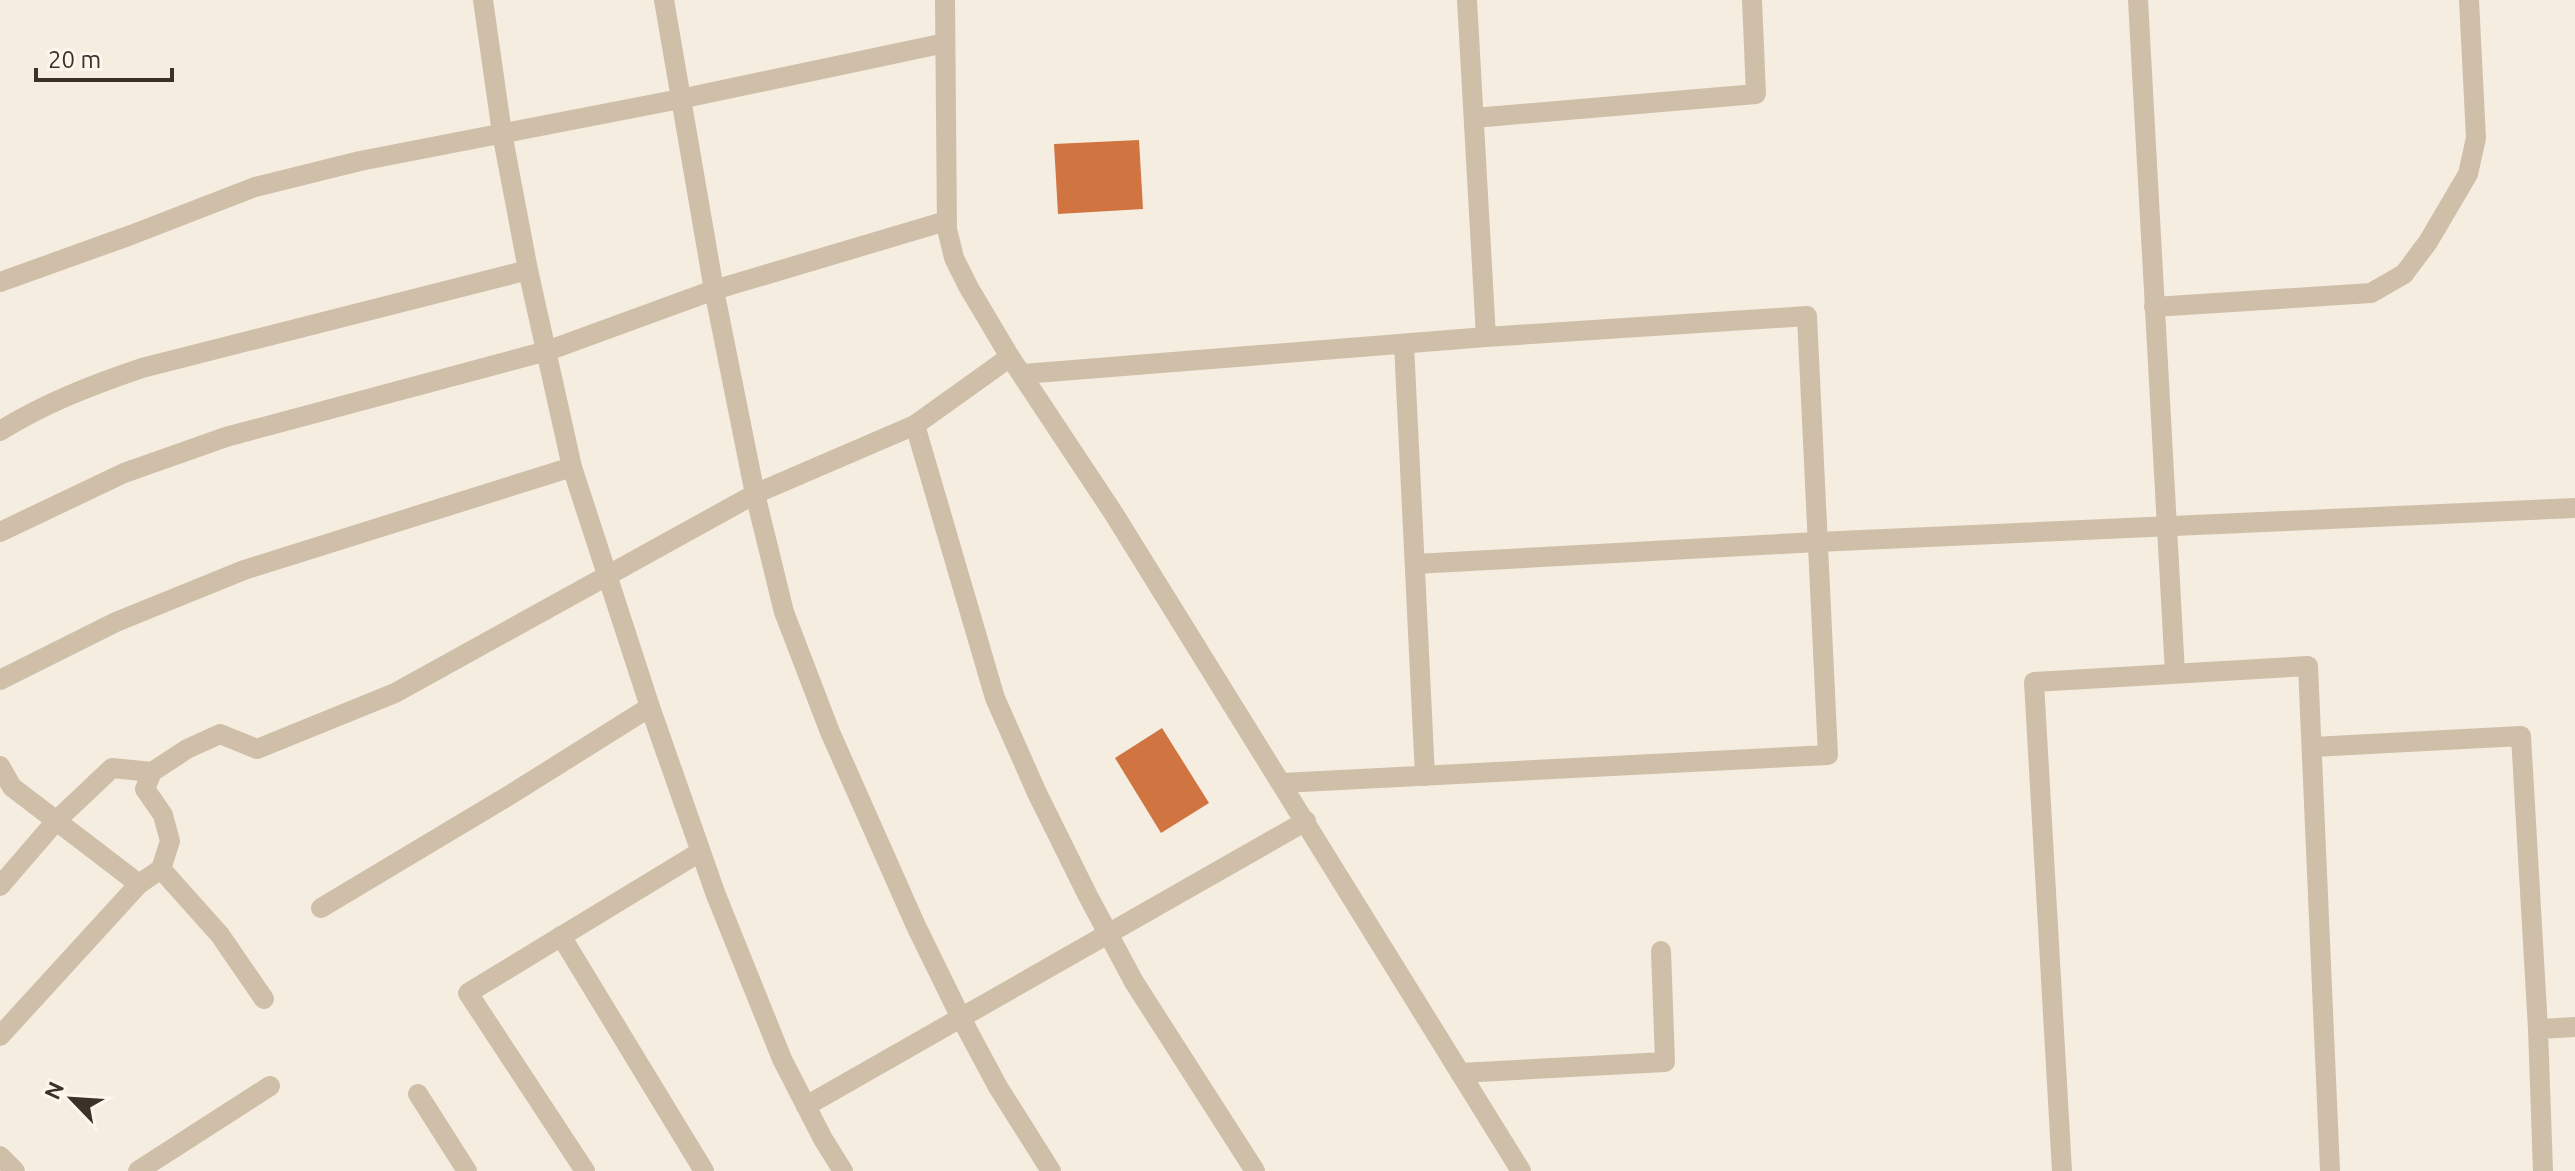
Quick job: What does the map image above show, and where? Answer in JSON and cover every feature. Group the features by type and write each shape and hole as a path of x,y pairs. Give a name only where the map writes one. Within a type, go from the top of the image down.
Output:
{"street":[{"path":"483,0 502,133 528,270 572,467 700,852 777,1046 843,1171"},
{"path":"664,0 714,290 755,494 784,612 830,732 916,926 998,1087 1051,1171"},
{"path":"945,0 946,221 954,258 1010,357 1114,514 1521,1171"},
{"path":"1467,0 1486,337"},
{"path":"1474,118 1756,94 1752,0"},
{"path":"2138,0 2175,673"},
{"path":"2154,307 2371,293 2404,274 2428,242 2468,174 2476,138 2469,0"},
{"path":"0,282 255,187 360,161 680,99 945,43"},
{"path":"0,532 124,473 226,437 547,351 714,290 946,221"},
{"path":"0,431 27,414 83,388 142,368 528,270"},
{"path":"1023,374 1486,337 1807,316 1828,755 1282,783"},
{"path":"1404,344 1425,776"},
{"path":"0,1036 139,884 161,869 170,841 163,815 145,789 152,772 187,749 220,734 257,749 395,693 755,494 915,425 1010,357"},
{"path":"915,425 995,698 1037,793 1134,982 1255,1171"},
{"path":"0,680 116,622 244,570 572,467"},
{"path":"1415,564 1817,542 2575,508"},
{"path":"2062,1171 2034,682 2308,666 2330,1171"},
{"path":"321,908 650,707"},
{"path":"2313,747 2521,736 2543,1171"},
{"path":"0,766 12,787 139,884"},
{"path":"0,886 56,821 112,768 152,772"},
{"path":"806,1106 1306,821"},
{"path":"585,1171 468,993 700,852"},
{"path":"161,869 220,935 264,999"},
{"path":"561,936 704,1171"},
{"path":"1460,1073 1665,1062 1661,951"},
{"path":"2538,1029 2575,1027"},
{"path":"138,1171 270,1086"},
{"path":"418,1094 467,1171"},
{"path":"0,1156 15,1171"}],"building":[{"path":"1139,140 1143,209 1058,214 1054,144"},
{"path":"1162,728 1209,803 1161,833 1115,758"}]}
